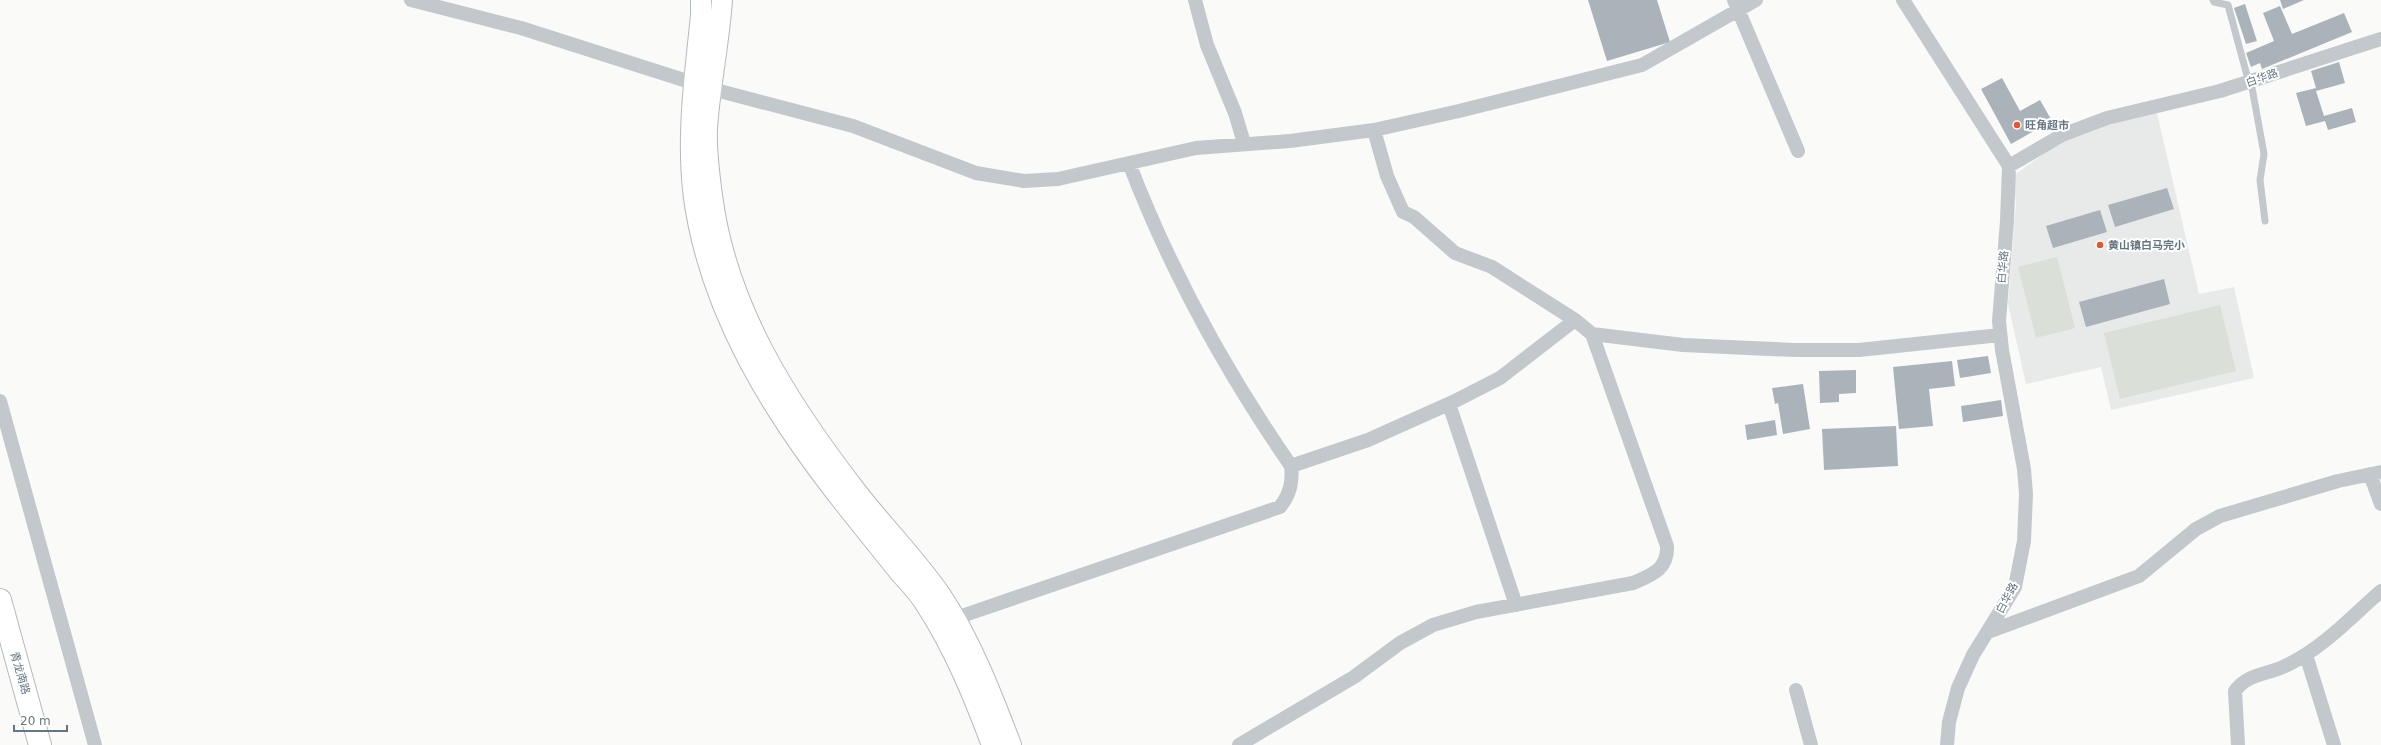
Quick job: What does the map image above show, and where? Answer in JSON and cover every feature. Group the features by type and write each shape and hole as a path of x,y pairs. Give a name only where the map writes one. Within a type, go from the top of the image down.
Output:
{"main road":[{"name":"青龙南路","path":"0,600 40,745"}],"street":[{"path":"411,0 521,28 703,86 854,126 991,177 1041,181 1196,148 1244,143 1290,141 1374,130 1452,113 1642,65 1736,5 1756,0"},
{"path":"701,0 703,86 712,196 725,260 735,291 753,331 801,417 856,491 940,594 982,675 1011,745"},
{"path":"722,0 703,86 690,128 694,198 709,265 728,318 753,368 787,427 843,502 925,604 966,682 992,745"},
{"path":"1195,0 1207,45 1235,114 1244,143"},
{"path":"1903,0 2009,166"},
{"path":"1736,5 1798,151"},
{"name":"白华路","path":"1947,745 1949,722 1958,688 1965,671 2015,587 2024,541 2026,518 2024,469 2000,335 1999,304 2007,221 2009,166 2062,135 2107,118 2175,103 2250,82 2325,55 2381,39"},
{"path":"1239,745 1354,677 1416,634 1454,618 1633,583 1656,573 1666,560 1667,546 1592,334 1575,320 1492,267 1455,253 1414,217 1403,212 1387,176 1374,130"},
{"path":"954,619 1280,507 1291,486 1291,466 1255,415 1180,279 1143,199 1129,163"},
{"path":"1291,466 1368,440 1449,404 1500,378 1575,320"},
{"path":"1592,334 1683,345 1794,350 1859,350 2000,335"},
{"path":"0,401 96,745"},
{"path":"1449,404 1516,605"},
{"path":"1988,632 2139,576 2196,529 2220,516 2338,480 2375,473 2381,504"},
{"path":"2238,745 2235,691 2247,678 2285,667 2306,656 2381,591"},
{"path":"2306,656 2334,745"},
{"path":"1796,690 1811,745"}],"lane":[{"path":"2213,0 2214,2 2228,5 2250,82 2264,154 2260,180 2265,221"}],"shaded area":[{"name":"黄山镇白马完小","path":"2157,113 2199,294 2234,287 2254,378 2111,410 2101,367 2026,384 2008,304 2016,203 2013,176 2057,144 2100,126"},
{"path":"2057,257 2075,328 2036,338 2018,267"},
{"path":"2220,305 2236,371 2120,399 2104,333"}],"building":[{"path":"1588,0 1657,0 1670,42 1607,61"},
{"path":"2280,0 2304,0 2283,9"},
{"path":"2245,4 2257,41 2246,44 2234,8"},
{"path":"2280,6 2292,34 2344,13 2352,32 2262,69 2260,63 2251,67 2246,53 2274,41 2263,13"},
{"path":"2339,62 2345,83 2316,91 2324,116 2352,108 2356,122 2328,130 2325,121 2306,126 2296,93 2316,88 2311,71"},
{"path":"2002,78 2020,111 2040,100 2052,121 2011,144 1981,89"},
{"path":"2167,188 2174,209 2115,227 2108,205"},
{"path":"2100,210 2107,232 2053,248 2046,226"},
{"path":"2164,279 2170,304 2086,327 2079,302"},
{"path":"1988,356 1991,373 1960,378 1957,360"},
{"path":"1952,361 1955,386 1929,389 1933,426 1899,429 1893,367"},
{"path":"1856,370 1856,393 1839,394 1839,402 1820,403 1819,371"},
{"path":"1803,384 1810,429 1783,434 1778,403 1775,404 1772,388"},
{"path":"2001,400 2003,416 1963,422 1961,406"},
{"path":"1775,420 1777,435 1747,440 1745,425"},
{"path":"1896,426 1898,466 1824,470 1822,429"}],"place":[{"name":"旺角超市","path":"2017,125"},
{"name":"黄山镇白马完小","path":"2100,245"}]}
